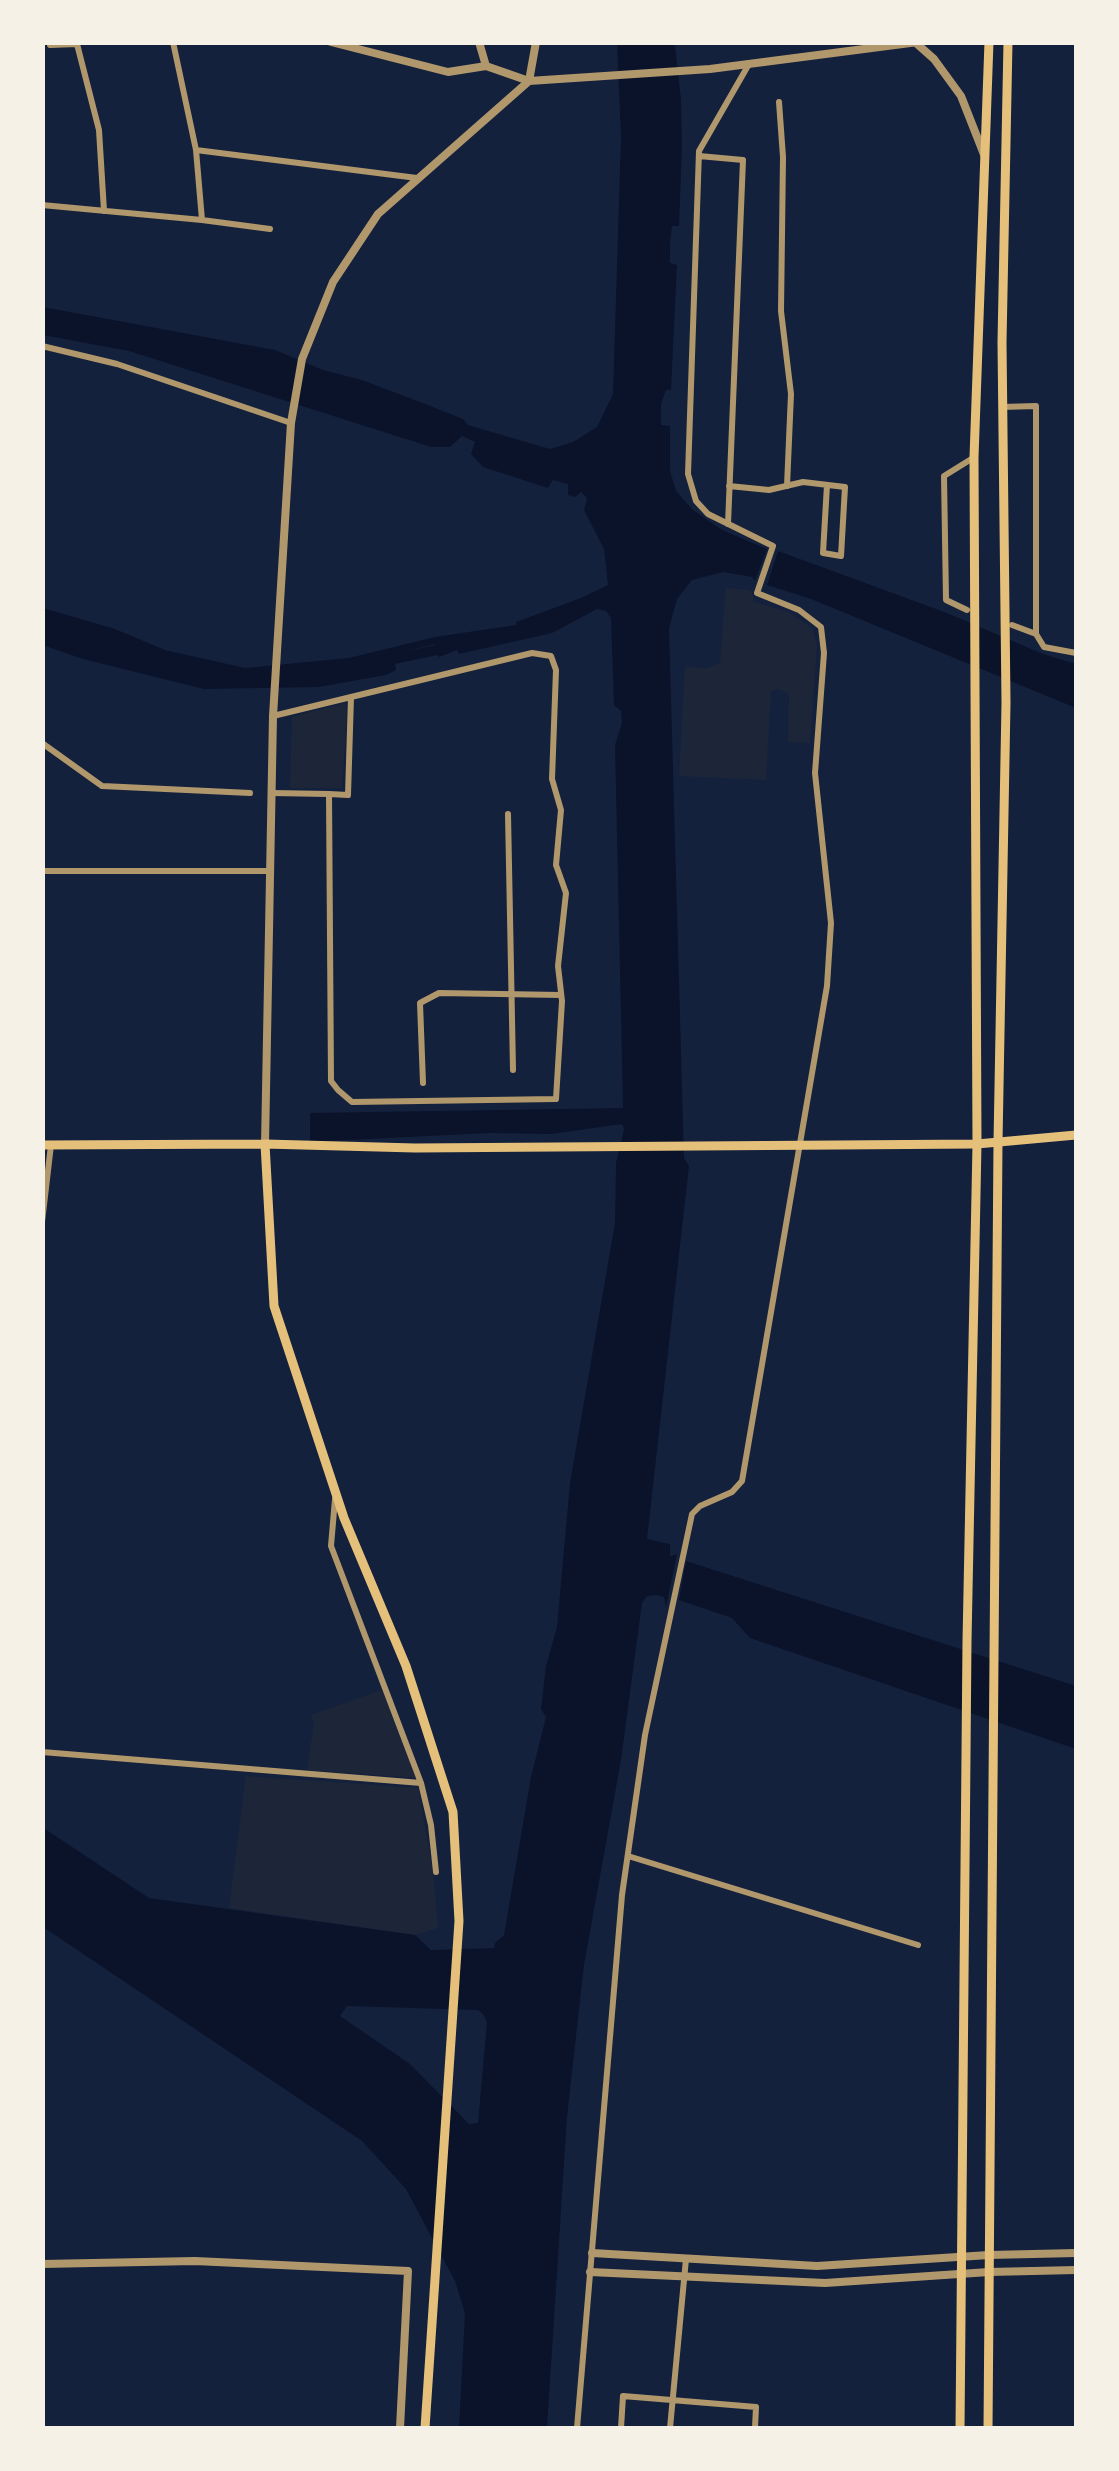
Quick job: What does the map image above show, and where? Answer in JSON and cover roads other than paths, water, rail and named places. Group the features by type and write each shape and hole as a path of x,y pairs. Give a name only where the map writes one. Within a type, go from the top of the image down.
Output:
{"main road":[{"path":"960,2428 967,1642 977,1144 971,606 989,42"},
{"path":"988,2428 998,1142 1009,620 1002,406 1008,42"},
{"path":"47,1146 977,1144 1076,1135"},
{"path":"265,1144 274,1306 336,1492 406,1666 453,1812 459,1920 426,2428"}],"street":[{"path":"50,42 50,46 76,44 100,130 104,212"},
{"path":"173,42 196,150 202,220"},
{"path":"331,42 448,72 486,66 529,80 710,69 917,43 961,96 985,157"},
{"path":"479,42 486,66"},
{"path":"265,1144 274,691 291,423 302,359 333,282 378,214 529,80 536,42"},
{"path":"576,2428 628,1856 645,1735 692,1514 700,1506 732,1492 742,1481 827,986 831,924 815,773 824,652 821,628 812,617 757,593 773,546 708,514 696,501 688,474 699,156 749,64"},
{"path":"778,102 783,158 781,311 791,394 787,486"},
{"path":"196,150 418,178"},
{"path":"699,156 744,160 728,524"},
{"path":"42,205 270,229"},
{"path":"42,346 116,364 291,423"},
{"path":"1002,406 1036,406 1036,634"},
{"path":"971,606 946,600 944,476 974,457"},
{"path":"729,486 769,490 802,482 845,487 841,556 823,553 827,485"},
{"path":"1009,620 1036,634 1044,647 1076,653"},
{"path":"273,716 532,654 551,656 556,670 552,779 561,810 556,865 566,893 558,966 561,994 556,1099 352,1102 338,1090 332,1081 329,794"},
{"path":"272,793 348,795 352,697"},
{"path":"42,742 102,786 250,793"},
{"path":"508,814 513,1070"},
{"path":"42,871 270,872"},
{"path":"422,1083 420,1003 439,993 561,994"},
{"path":"42,1222 47,1146"},
{"path":"336,1492 331,1546 421,1783 436,1872"},
{"path":"42,1752 421,1783"},
{"path":"628,1856 918,1945"},
{"path":"592,2253 816,2266 1076,2253"},
{"path":"670,2428 686,2259"},
{"path":"42,2264 195,2261 408,2270 400,2428"},
{"path":"590,2272 824,2284 1076,2270"},
{"path":"621,2428 623,2396 756,2407 755,2428"}],"waterway":[{"path":"384,661 451,647"}]}
